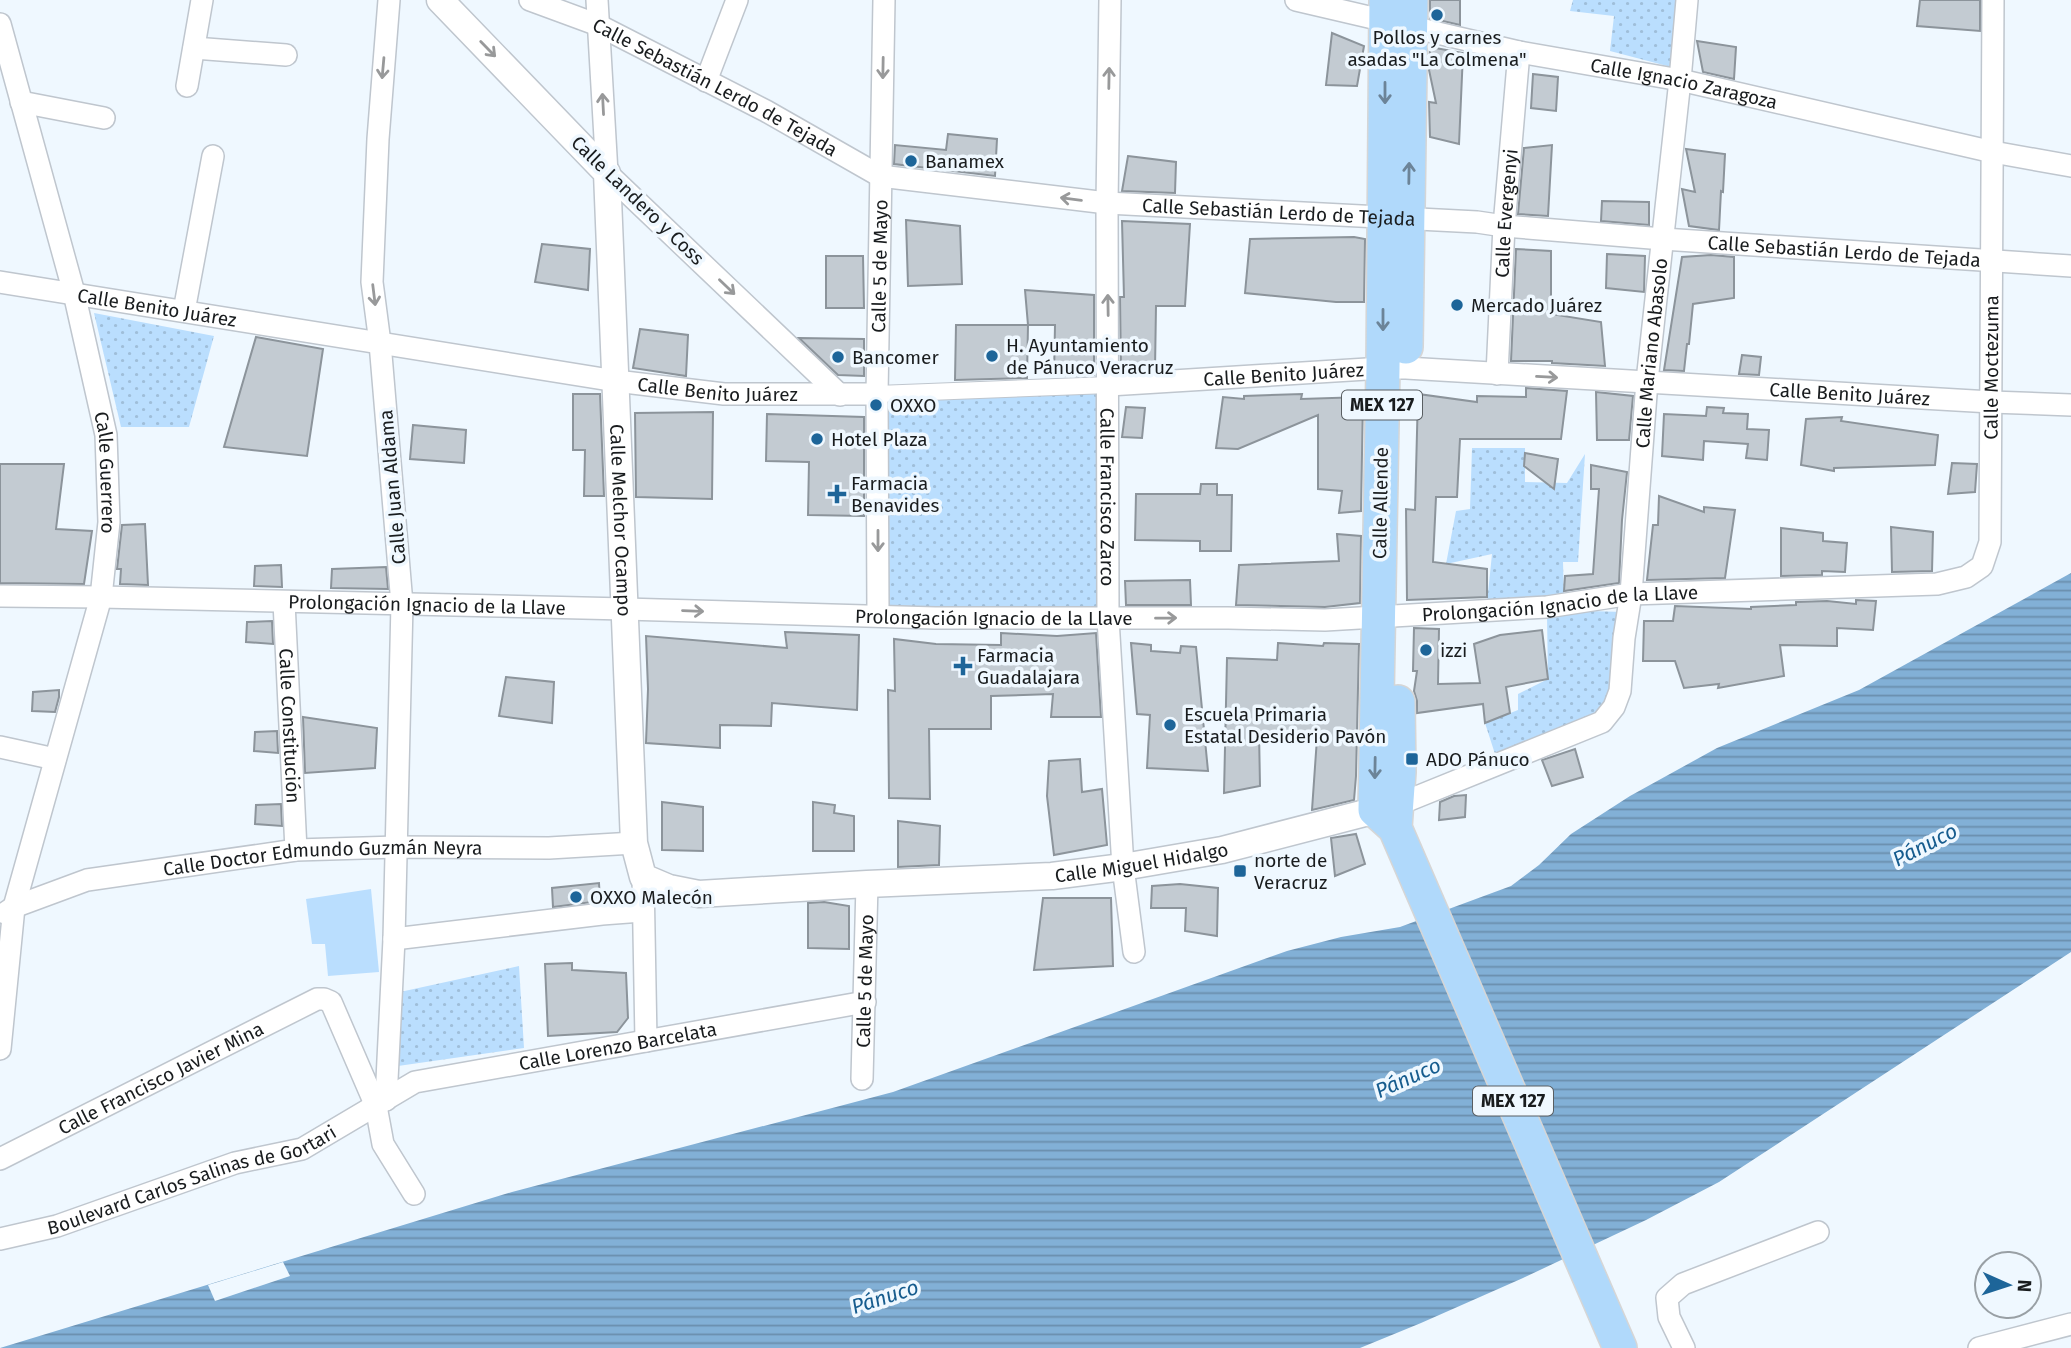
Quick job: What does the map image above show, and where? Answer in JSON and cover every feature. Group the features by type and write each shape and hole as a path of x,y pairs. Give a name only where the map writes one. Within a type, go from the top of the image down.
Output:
{"main road":[{"name":"Calle Allende","path":"1398,13 1394,368 1387,617 1389,814 1617,1340"}],"street":[{"path":"187,86 202,0"},
{"name":"Calle Juan Aldama","path":"381,1103 394,939 402,604 380,344 372,282 377,139 389,0"},
{"name":"Calle Landero y Coss","path":"440,0 607,173 840,395"},
{"name":"Calle Sebastián Lerdo de Tejada","path":"530,0 598,24 766,111 880,176 1107,203 1477,222 1663,239 2071,266"},
{"name":"Calle Melchor Ocampo","path":"597,0 607,173 635,843 643,877 646,1041"},
{"path":"706,80 737,0"},
{"name":"Calle 5 de Mayo","path":"878,616 877,394 884,0"},
{"name":"Calle Francisco Zarco","path":"1110,0 1107,203 1108,619 1123,867 1134,952"},
{"name":"Calle Ignacio Zaragoza","path":"1296,0 1398,13 1519,52 1680,80 1993,152 2071,166"},
{"name":"Calle Mariano Abasolo","path":"1614,707 1620,691 1631,594 1647,382 1680,80 1686,0"},
{"name":"Calle Moctezuma","path":"1982,566 1990,542 1993,0"},
{"name":"Calle Guerrero","path":"0,24 4,54 21,102 74,293 106,435 108,522 101,597 55,759 7,912 0,1049"},
{"path":"194,48 286,55"},
{"name":"Calle Evergenyi","path":"1497,374 1504,226 1519,52"},
{"path":"21,102 104,118"},
{"path":"184,311 213,156"},
{"name":"Calle Benito Juárez","path":"0,282 616,381 724,394 840,395 1109,385 1394,368 2071,405"},
{"name":"Prolongación Ignacio de la Llave","path":"0,596 992,619 1325,620 1546,607 1631,594 1937,584 1966,577 1982,566"},
{"name":"Calle Constitución","path":"285,602 296,850"},
{"name":"Calle Miguel Hidalgo","path":"643,877 669,888 699,894 1052,876 1222,850 1389,814 1602,722 1614,707"},
{"path":"0,747 55,759"},
{"name":"Calle Doctor Edmundo Guzmán Neyra","path":"7,912 87,880 296,850 397,847 549,848 635,843"},
{"name":"Calle 5 de Mayo","path":"862,1079 867,884"},
{"path":"394,939 642,911"},
{"name":"Calle Francisco Javier Mina","path":"0,1159 317,999 331,1002 381,1103"},
{"name":"Calle Lorenzo Barcelata","path":"381,1103 415,1083 864,1002"},
{"path":"381,1103 383,1144 414,1194"},
{"name":"Boulevard Carlos Salinas de Gortari","path":"0,1240 57,1226 235,1163 302,1149 381,1103"},
{"path":"1684,1348 1669,1317 1667,1298 1683,1284 1818,1231"},
{"path":"1979,1348 2071,1324"}],"shaded area":[{"path":"1573,0 1677,0 1671,67 1610,51 1614,16 1570,11"},
{"path":"94,313 214,336 189,427 121,427"},
{"path":"1109,385 1108,619 878,616 877,394"},
{"path":"1472,448 1525,448 1525,482 1567,483 1585,454 1578,562 1563,562 1564,599 1487,603 1492,554 1446,564 1456,511 1470,509"},
{"path":"1589,611 1624,612 1609,706 1552,737 1495,754 1485,723 1518,710 1518,694 1548,679 1547,615"},
{"path":"371,889 379,972 328,976 325,944 312,944 306,899"},
{"path":"519,966 524,1048 398,1066 400,992"}],"water":[{"name":"Pánuco","path":"2071,573 2071,952 1719,1182 1523,1278 1360,1348 0,1348 512,1192 893,1092 1287,951 1341,937 1400,927 1511,886 1539,865 1571,834 1630,796 1717,748 1859,690"}],"pier":[{"path":"283,1262 290,1276 215,1301 208,1285"}],"building":[{"path":"1430,0 1460,0 1460,25 1430,18"},
{"path":"1920,0 1980,0 1980,31 1917,26"},
{"path":"1332,33 1364,46 1357,86 1326,85"},
{"path":"1697,41 1736,47 1734,79 1703,72"},
{"path":"1430,47 1463,53 1459,144 1430,137 1429,102 1436,103 1429,70"},
{"path":"1533,74 1558,77 1556,111 1531,108"},
{"path":"948,134 997,139 995,176 894,164 895,145 946,150"},
{"path":"1552,145 1548,216 1518,214 1524,148"},
{"path":"1686,149 1725,154 1719,230 1689,226 1682,189 1695,192"},
{"path":"1128,156 1176,162 1175,193 1122,191"},
{"path":"1602,201 1649,202 1649,225 1601,221"},
{"path":"906,220 960,226 962,284 908,286"},
{"path":"1122,221 1190,224 1185,306 1156,306 1155,369 1121,371 1120,297 1124,297"},
{"path":"1250,239 1365,239 1364,302 1336,302 1245,293"},
{"path":"542,244 590,249 588,290 535,282"},
{"path":"1516,249 1551,251 1551,314 1601,322 1605,366 1552,361 1511,361"},
{"path":"1607,254 1645,256 1644,292 1606,288"},
{"path":"826,256 863,256 864,308 826,308"},
{"path":"1682,257 1734,257 1734,298 1693,304 1684,371 1664,370"},
{"path":"1025,290 1094,295 1094,375 1054,376 1055,325 1028,325"},
{"name":"H. Ayuntamiento de Pánuco Veracruz","path":"956,325 1028,325 1027,378 955,380"},
{"path":"640,329 688,335 686,376 633,368"},
{"path":"256,337 323,349 307,456 224,447"},
{"name":"Bancomer","path":"799,338 864,339 864,376 838,375"},
{"path":"1742,355 1761,357 1759,375 1739,374"},
{"path":"1526,388 1567,391 1561,439 1460,439 1457,497 1436,497 1433,562 1487,569 1487,597 1407,600 1406,509 1415,510 1418,394 1477,402 1477,396 1526,397"},
{"path":"1596,392 1633,396 1629,440 1597,440"},
{"path":"573,394 600,394 604,496 584,496 585,450 573,450"},
{"path":"1302,394 1301,399 1363,397 1361,511 1339,513 1342,491 1318,489 1318,415 1238,449 1216,448 1223,397 1244,399 1244,396"},
{"path":"1126,407 1145,408 1142,438 1122,437"},
{"path":"1707,407 1724,408 1723,413 1748,414 1747,429 1769,430 1767,460 1746,458 1748,444 1704,441 1703,460 1662,456 1664,414 1706,416"},
{"path":"713,412 712,499 636,497 635,413"},
{"name":"Hotel Plaza","path":"767,414 864,417 864,516 808,515 809,462 766,461"},
{"path":"1842,417 1841,421 1938,435 1935,465 1834,468 1834,471 1801,465 1806,419"},
{"path":"413,425 466,430 464,463 410,459"},
{"path":"1525,453 1558,459 1554,489 1524,466"},
{"path":"1952,463 1977,464 1975,492 1948,494"},
{"path":"0,464 64,464 56,529 92,531 84,584 0,583"},
{"path":"1591,465 1627,472 1619,583 1564,591 1565,576 1593,574 1599,489 1591,489"},
{"path":"1201,484 1217,484 1217,495 1232,495 1231,551 1200,551 1200,541 1135,540 1136,494 1200,494"},
{"path":"1659,496 1704,512 1704,507 1735,510 1725,578 1647,580 1653,525 1658,525"},
{"path":"145,524 148,585 120,584 121,569 117,569 122,525"},
{"path":"1891,527 1933,532 1932,571 1892,572"},
{"path":"1781,528 1823,533 1823,541 1847,543 1845,572 1822,571 1822,575 1781,576"},
{"path":"1337,534 1361,536 1360,603 1325,607 1236,605 1239,565 1339,561"},
{"path":"281,565 282,587 254,586 255,566"},
{"path":"386,567 388,589 331,588 332,569"},
{"path":"1190,580 1191,605 1126,605 1125,581"},
{"path":"1856,600 1876,601 1873,630 1837,628 1837,646 1780,645 1784,676 1718,688 1719,684 1684,688 1675,661 1643,661 1644,621 1673,621 1675,606 1751,609 1796,605 1796,602 1856,604"},
{"path":"272,621 273,644 246,642 247,622"},
{"path":"1414,628 1439,629 1438,684 1480,683 1474,644 1500,635 1542,630 1548,679 1506,687 1510,713 1485,723 1483,704 1417,713 1414,691 1417,671 1413,671"},
{"path":"785,632 859,635 857,710 772,703 771,726 720,725 720,748 646,743 646,636 787,648"},
{"path":"1001,633 1057,636 1096,633 1101,717 1051,717 1053,694 991,696 991,729 929,729 930,799 889,798 888,690 895,691 894,639 936,644 1001,645"},
{"path":"1131,643 1151,645 1151,651 1180,653 1181,646 1196,647 1208,771 1147,768 1150,715 1137,714"},
{"path":"1278,643 1323,646 1324,643 1359,644 1354,800 1312,810 1317,738 1259,731 1260,786 1224,793 1227,658 1277,660"},
{"path":"506,677 554,682 552,723 499,716"},
{"path":"59,690 55,712 32,711 33,692"},
{"path":"303,717 377,728 375,768 305,773"},
{"path":"277,731 278,753 254,751 255,732"},
{"path":"1575,749 1583,777 1552,786 1542,760"},
{"path":"1080,759 1082,792 1102,789 1107,845 1054,855 1047,796 1049,761"},
{"path":"1466,795 1465,817 1439,820 1440,802 1454,796"},
{"path":"662,802 703,807 703,851 662,850"},
{"path":"813,802 835,805 834,813 854,816 854,851 813,851"},
{"path":"281,804 282,826 255,824 256,805"},
{"path":"898,821 940,826 939,865 898,867"},
{"path":"1356,834 1365,864 1335,876 1331,838"},
{"name":"OXXO Malecón","path":"599,883 600,901 553,907 552,888"},
{"path":"1180,884 1218,888 1217,936 1185,931 1186,908 1151,908 1152,886"},
{"path":"1043,898 1111,898 1113,966 1034,970"},
{"path":"824,902 849,906 849,949 808,948 808,903"},
{"path":"572,963 572,970 626,973 628,1018 617,1032 548,1036 545,964"}],"place":[{"name":"Pollos y carnes asadas \"La Colmena\"","path":"1437,15"},
{"name":"Banamex","path":"911,161"},
{"name":"Mercado Juárez","path":"1457,305"},
{"name":"H. Ayuntamiento de Pánuco Veracruz","path":"992,356"},
{"name":"Bancomer","path":"838,357"},
{"name":"OXXO","path":"876,405"},
{"name":"Hotel Plaza","path":"817,439"},
{"name":"Farmacia Benavides","path":"837,494"},
{"name":"izzi","path":"1426,650"},
{"name":"Farmacia Guadalajara","path":"963,666"},
{"name":"Escuela Primaria Estatal Desiderio Pavón","path":"1170,725"},
{"name":"ADO Pánuco","path":"1412,759"},
{"name":"norte de Veracruz","path":"1240,871"},
{"name":"OXXO Malecón","path":"576,897"}]}
